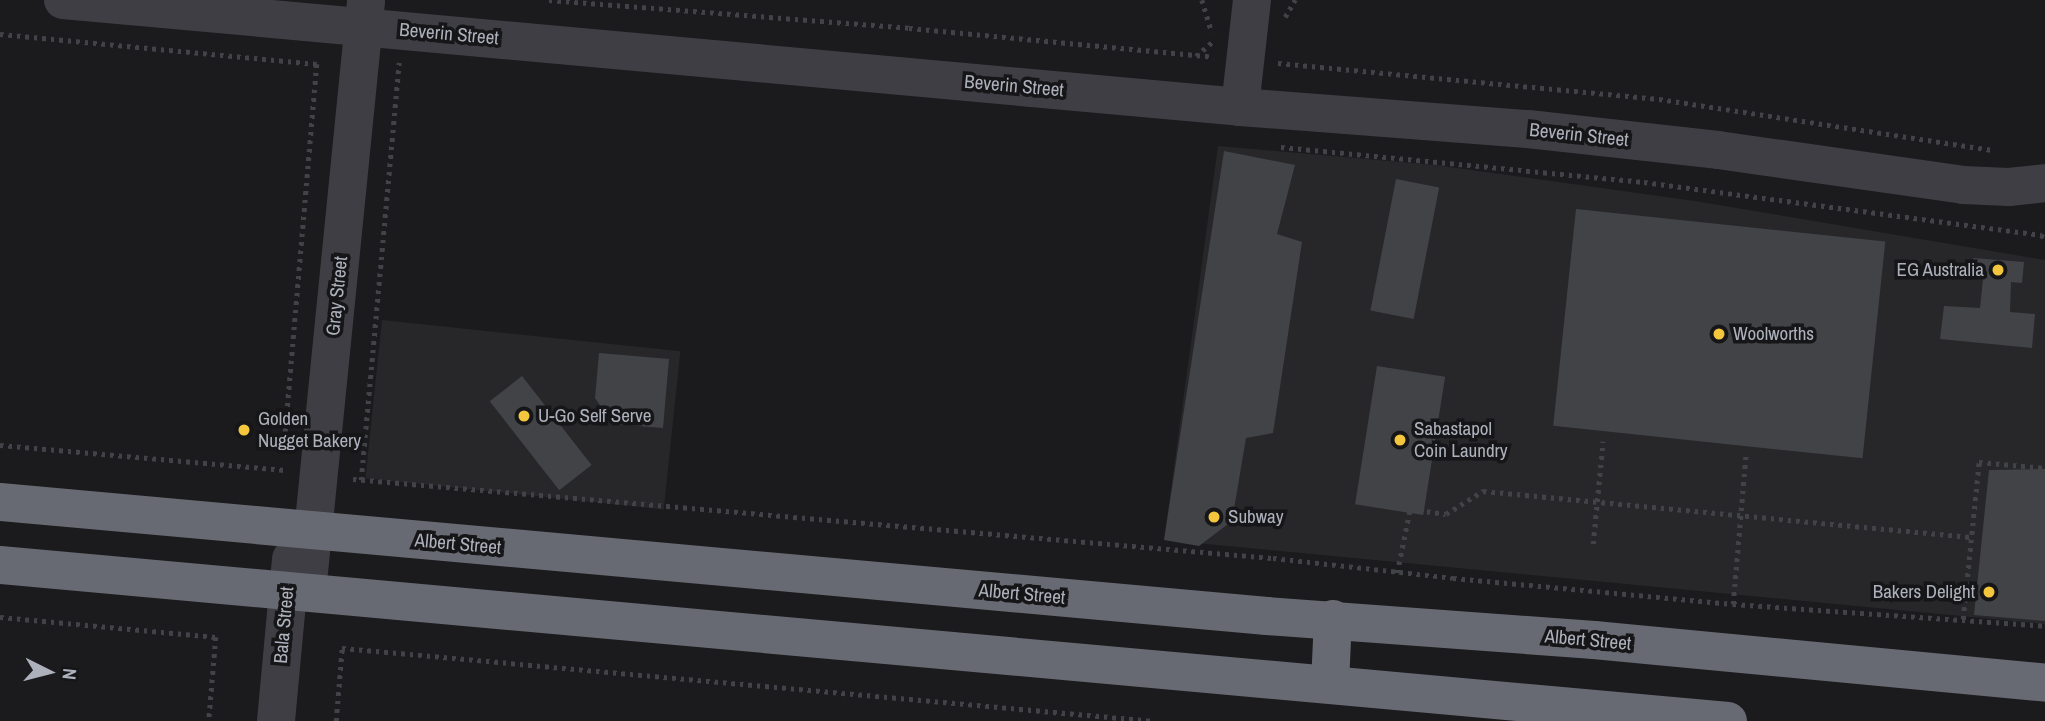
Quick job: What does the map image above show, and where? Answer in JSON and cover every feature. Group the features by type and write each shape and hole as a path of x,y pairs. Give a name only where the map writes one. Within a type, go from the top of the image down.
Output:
{"highway":[{"name":"Albert Street","path":"0,502 1581,639 2045,683"},
{"path":"0,565 1728,721"},
{"path":"1330,684 1333,619"}],"street":[{"name":"Beverin Street","path":"63,0 365,13 1240,107 1622,139 1963,185 2009,187 2045,183"},
{"path":"1240,107 1252,0"},
{"name":"Gray Street","path":"297,591 365,13"},
{"name":"Beverin Street","path":"1963,185 2045,209"},
{"name":"Bala Street","path":"276,721 297,591"}],"path":[{"path":"549,0 909,28 1217,57"},
{"path":"1195,56 1214,41 1202,0"},
{"path":"0,34 317,64 319,73 282,470 0,444"},
{"path":"1286,63 1659,99 2005,152"},
{"path":"399,66 361,480 1273,558 1397,573 1734,604 2045,626"},
{"path":"1275,146 1644,182 2041,235 2045,238"},
{"path":"1593,544 1603,441"},
{"path":"1734,604 1746,453"},
{"path":"1963,619 1979,462 2045,468"},
{"path":"1397,573 1410,509 1446,514 1483,491 1971,537"},
{"path":"0,617 216,637 209,721"},
{"path":"336,721 342,648 1154,721"}],"shaded area":[{"path":"1218,146 1435,165 1695,201 2045,260 2045,624 1164,540"},
{"name":"U-Go Self Serve","path":"382,320 680,351 664,509 365,478"}],"building":[{"path":"1224,151 1295,165 1277,234 1302,242 1273,433 1246,438 1232,521 1199,546 1164,540"},
{"path":"1396,179 1439,187 1414,319 1370,311"},
{"name":"Woolworths","path":"1576,209 1885,242 1863,458 1553,426"},
{"path":"1973,258 2024,262 2022,283 2011,282 2010,312 2035,314 2032,348 1940,339 1944,306 1980,308 1983,279 1972,278"},
{"path":"599,353 669,359 663,428 613,424 595,398"},
{"name":"Sabastapol Coin Laundry","path":"1377,366 1445,377 1423,515 1355,504"},
{"path":"522,376 592,465 559,490 490,401"},
{"path":"2045,469 2045,621 1974,615 1989,470"}],"place":[{"name":"EG Australia","path":"1998,270"},
{"name":"Woolworths","path":"1719,334"},
{"name":"U-Go Self Serve","path":"524,416"},
{"name":"Golden Nugget Bakery","path":"244,430"},
{"name":"Sabastapol Coin Laundry","path":"1400,440"},
{"name":"Subway","path":"1214,517"},
{"name":"Bakers Delight","path":"1989,592"}]}
